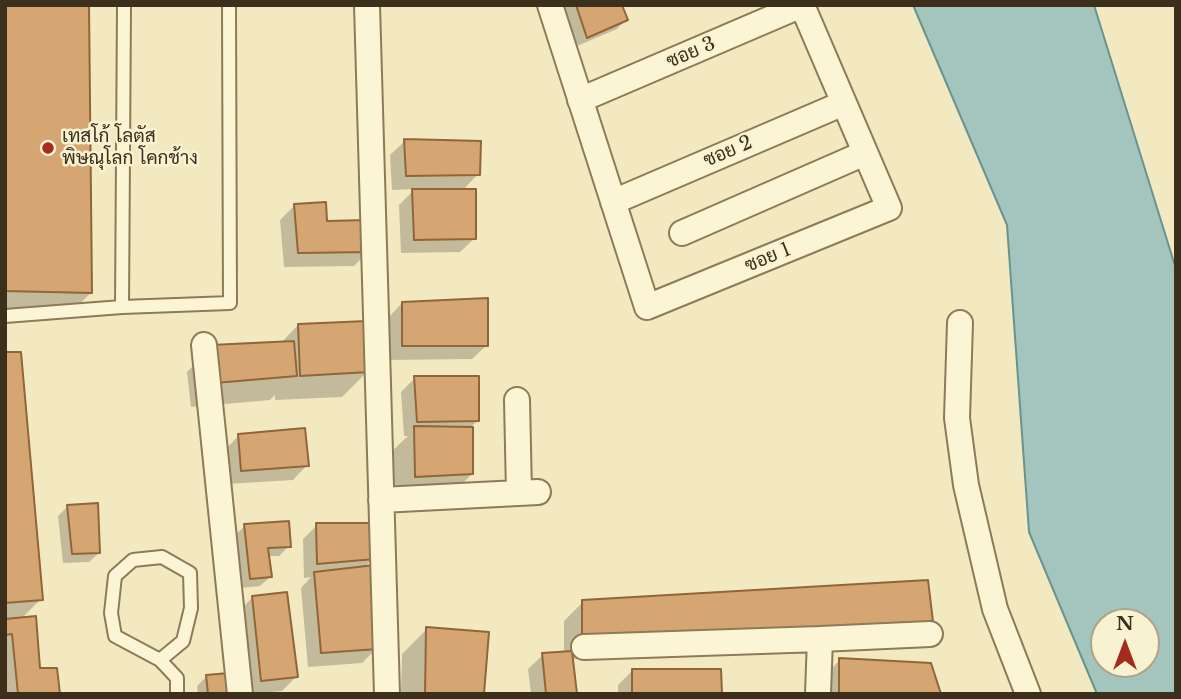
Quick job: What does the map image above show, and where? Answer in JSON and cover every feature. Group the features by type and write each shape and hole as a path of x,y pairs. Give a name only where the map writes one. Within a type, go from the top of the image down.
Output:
{"street":[{"path":"367,5 387,694"},
{"path":"550,5 613,202"},
{"path":"682,233 865,153 802,5"},
{"name":"ซอย 3","path":"580,100 802,5"},
{"name":"ซอย 2","path":"613,202 844,103"},
{"name":"ซอย 1","path":"613,202 647,307 889,208 865,153"},
{"path":"960,323 957,418 966,485 995,609 1028,694"},
{"path":"204,345 240,694"},
{"path":"381,500 528,492 517,400"},
{"path":"584,647 930,634"},
{"path":"818,694 820,639"}],"lane":[{"path":"122,307 124,5"},
{"path":"5,316 122,307 230,303 229,5"},
{"path":"160,660 183,641 191,608 190,573 162,557 133,559 115,576 110,613 115,636 160,660 177,678 177,694"}],"water":[{"path":"913,5 1094,5 1176,269 1176,694 1097,694 1090,678 1160,678 1160,608 1090,608 1090,677 1029,532 1007,225"}],"building":[{"name":"เทสโก้ โลตัส พิษณุโลก โคกช้าง","path":"5,5 89,5 92,293 5,291"},
{"path":"576,5 622,5 628,20 587,38"},
{"path":"404,139 481,141 480,175 406,176"},
{"path":"412,189 476,189 476,239 414,240"},
{"path":"326,202 327,221 368,220 370,252 298,253 294,204"},
{"path":"488,298 488,346 402,346 402,302"},
{"path":"367,321 369,372 300,376 298,324"},
{"path":"294,341 297,376 215,383 211,345"},
{"path":"5,352 21,352 43,600 5,603"},
{"path":"414,376 479,376 479,421 417,422"},
{"path":"414,426 473,427 473,474 415,477"},
{"path":"305,428 309,466 241,471 238,434"},
{"path":"98,503 100,553 72,554 67,505"},
{"path":"289,521 291,547 268,548 272,577 250,579 244,524"},
{"path":"316,523 373,523 375,559 317,564"},
{"path":"375,565 378,649 321,653 314,572"},
{"path":"928,580 934,630 582,641 582,600"},
{"path":"287,592 298,677 261,681 252,596"},
{"path":"36,616 40,668 57,668 60,694 18,694 12,634 5,635 5,619"},
{"path":"426,627 489,632 484,694 425,694"},
{"path":"572,651 577,694 546,694 542,653"},
{"path":"839,658 931,663 941,694 839,694"},
{"path":"632,669 721,669 722,694 632,694"},
{"path":"229,673 231,694 208,694 206,675"}],"place":[{"name":"เทสโก้ โลตัส พิษณุโลก โคกช้าง","path":"48,148"}]}
